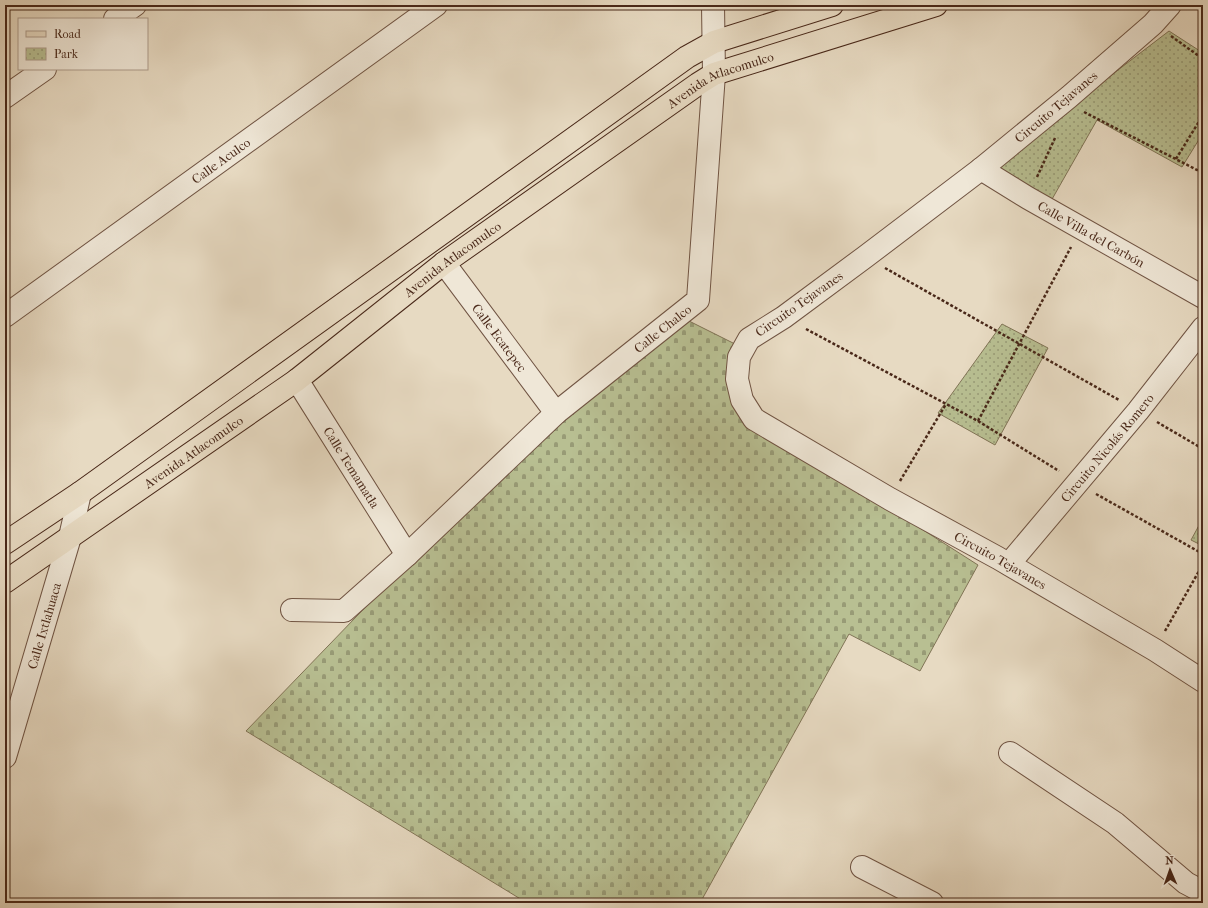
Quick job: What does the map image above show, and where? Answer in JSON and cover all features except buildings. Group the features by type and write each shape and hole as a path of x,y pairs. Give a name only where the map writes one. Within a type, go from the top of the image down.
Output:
{"main road":[{"name":"Avenida Atlacomulco","path":"5,543 80,493 681,62 714,42 832,5"},
{"name":"Avenida Atlacomulco","path":"5,582 297,380 444,263 714,74 936,5"}],"street":[{"path":"116,18 135,5"},
{"name":"Calle Aculco","path":"5,316 436,5"},
{"name":"Calle Chalco","path":"292,610 344,611 407,554 556,413 698,300 714,74 714,5"},
{"name":"Circuito Tejavanes","path":"1170,5 1153,24 1069,97 981,169 784,317 749,339 738,357 737,379 742,400 754,419 890,499 1009,564 1155,650 1203,681"},
{"path":"5,97 44,70"},
{"name":"Calle Villa del Carbón","path":"981,169 1028,198 1203,297"},
{"name":"Calle Ecatepec","path":"444,263 556,413"},
{"name":"Circuito Nicolás Romero","path":"1009,564 1138,411 1203,328"},
{"name":"Calle Temamatla","path":"297,380 407,554"},
{"name":"Calle Ixtlahuaca","path":"5,757 70,537 80,493"},
{"path":"1010,753 1115,823 1186,883 1203,892"},
{"path":"862,867 932,903"}],"path":[{"path":"1153,24 1203,59"},
{"path":"1077,109 1203,173"},
{"path":"1176,159 1203,115"},
{"path":"1028,198 1057,134"},
{"path":"978,421 1081,227"},
{"path":"865,257 1203,448"},
{"path":"784,317 978,421 1077,483 1203,554"},
{"path":"890,499 946,404"},
{"path":"1155,650 1203,564"}],"green space":[{"path":"1169,31 1203,53 1203,133 1182,167 1097,120 1051,201 997,170 1071,106"},
{"path":"689,321 737,345 748,423 884,505 978,565 920,671 849,634 700,903 527,903 246,731 410,561 561,415"},
{"path":"1002,324 1048,348 995,445 938,413"},
{"path":"1203,518 1203,546 1191,540"}]}
